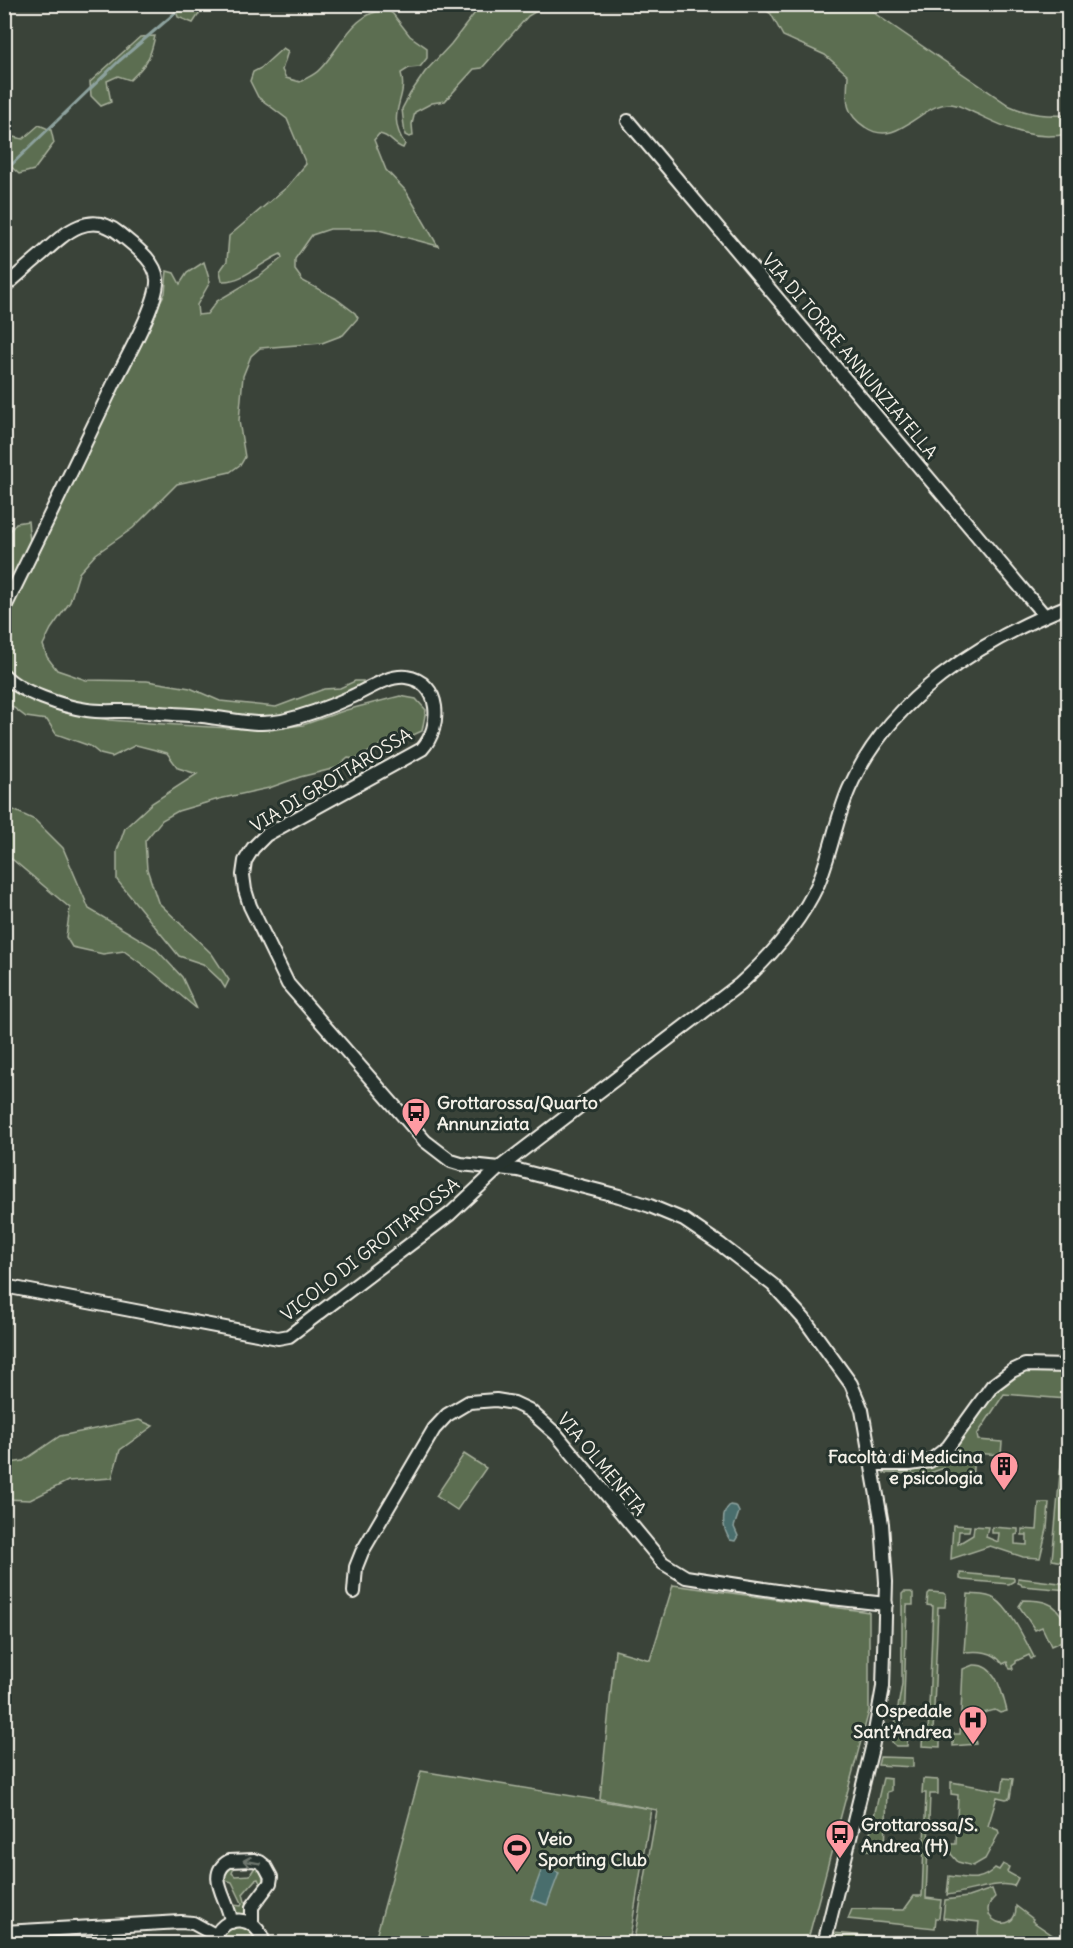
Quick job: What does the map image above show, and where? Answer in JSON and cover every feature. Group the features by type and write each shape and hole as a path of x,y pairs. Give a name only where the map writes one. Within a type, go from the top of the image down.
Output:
{"street":[{"name":"VIA DI TORRE ANNUNZIATELLA","path":"628,121 1044,615"},
{"path":"4,287 63,235 75,228 90,224 103,225 118,232 151,263 157,280 154,296 133,345 4,609"},
{"name":"VICOLO DI GROTTAROSSA","path":"4,1286 286,1338 450,1214 500,1168 740,984 769,957 792,927 817,885 849,788 884,732 917,696 965,658 1044,615 1068,606"},
{"name":"VIA DI GROTTAROSSA","path":"4,675 21,687 64,705 89,711 137,711 208,716 247,723 282,721 319,710 387,680 404,677 417,680 424,685 433,698 437,713 435,728 430,740 412,756 266,835 253,848 245,861 243,875 250,906 288,984 425,1141 451,1161 518,1170 619,1196 665,1211 684,1220 773,1285 804,1319 850,1384 862,1410 882,1524 885,1604 883,1687 876,1730 824,1944"},
{"path":"873,1464 910,1464 930,1461 948,1448 992,1386 1012,1371 1025,1365 1068,1366"},
{"name":"VIA OLMENETA","path":"354,1592 356,1567 362,1552 434,1429 458,1407 476,1401 496,1400 522,1406 546,1424 567,1445 663,1563 686,1578 885,1604"},
{"path":"231,1922 217,1881 219,1871 230,1861 254,1860 265,1866 271,1877 270,1883 252,1907 252,1924"},
{"path":"4,1932 181,1922 193,1923 214,1940 220,1928 231,1922 244,1921 258,1929 264,1944"}],"green space":[{"path":"174,5 200,5 199,14 193,23 178,17"},
{"path":"481,5 547,5 528,16 482,68 474,69 445,101 432,103 415,112 412,124 413,136 405,135 402,109 410,94 425,72 451,44"},
{"path":"758,5 868,5 874,13 1010,106 1039,114 1068,115 1068,134 1032,135 959,106 944,104 933,108 901,128 878,133 865,127 853,116 847,98 848,75 825,55 783,36 771,14"},
{"path":"387,10 393,14 410,36 427,48 427,58 420,67 409,68 401,73 403,82 397,123 405,144 403,148 383,135 379,134 374,140 386,170 406,191 438,246 375,229 330,229 312,235 295,259 295,270 303,281 335,298 355,313 358,318 343,335 322,343 260,348 251,356 243,376 239,421 245,457 241,464 230,472 177,484 133,528 96,554 79,573 70,602 43,645 47,657 57,670 86,680 147,681 190,688 220,701 276,707 324,689 340,688 355,681 363,681 362,684 331,702 287,718 251,720 57,703 22,684 6,668 4,623 165,293 167,271 174,273 180,284 187,273 204,262 210,282 197,305 198,315 207,314 217,301 258,277 282,258 281,254 245,275 222,281 220,271 227,261 229,236 287,187 306,164 287,119 258,97 250,81 253,72 261,68 283,48 288,51 282,70 286,78 300,82 320,69 356,24 375,12"},
{"path":"155,36 147,61 130,80 118,76 107,81 111,102 101,106 91,96 90,82 140,37"},
{"path":"39,125 51,130 54,143 34,170 19,174 5,161 5,131 13,137 23,139"},
{"path":"28,521 30,542 23,565 4,599 4,539 16,523"},
{"path":"4,682 53,708 109,720 177,725 263,730 303,725 346,710 400,696 416,699 426,710 422,731 411,736 398,735 357,759 348,758 336,768 178,811 162,820 145,841 147,869 158,902 212,954 229,980 225,988 203,964 179,956 117,880 117,851 125,828 152,803 197,774 178,768 167,753 136,745 112,757 100,754 90,746 56,734 47,720 26,717 5,701"},
{"path":"5,806 35,820 63,848 89,909 155,948 182,977 197,1009 124,951 103,954 72,947 66,937 70,908 13,860 5,856"},
{"path":"1068,1369 1068,1506 1063,1562 1052,1560 1067,1399 1004,1394 977,1435 978,1440 1002,1442 1001,1455 974,1453 972,1482 943,1479 944,1468 921,1476 920,1474 884,1473 884,1469 931,1465 988,1395 1017,1371"},
{"path":"139,1420 153,1426 120,1450 112,1478 68,1481 30,1500 5,1499 5,1464 23,1461 60,1436"},
{"path":"464,1454 486,1468 457,1510 436,1496"},
{"path":"1039,1503 1049,1503 1047,1529 1040,1558 1023,1557 990,1546 951,1559 953,1525 970,1526 969,1531 959,1531 958,1544 973,1535 974,1526 988,1527 986,1537 998,1542 999,1533 992,1533 992,1527 1018,1529 1015,1544 1027,1545 1027,1535 1022,1535 1022,1529 1037,1530"},
{"path":"960,1573 1014,1578 1014,1581 1009,1584 963,1580 960,1579"},
{"path":"1018,1578 1068,1584 1068,1590 1022,1586 1018,1583"},
{"path":"673,1585 869,1612 869,1711 807,1943 644,1944 634,1940 657,1810 600,1799 615,1650 650,1660"},
{"path":"904,1592 913,1594 913,1605 907,1605 903,1732 908,1733 907,1746 896,1746 892,1742 902,1684 902,1594"},
{"path":"930,1592 946,1595 945,1607 938,1607 933,1733 940,1734 940,1747 922,1746 923,1733 928,1733 933,1606 927,1605"},
{"path":"968,1594 989,1596 1001,1603 1034,1657 1031,1659 1029,1655 1016,1661 1012,1666 1013,1669 1010,1669 1007,1662 1003,1664 990,1654 964,1652"},
{"path":"1023,1600 1044,1602 1057,1609 1066,1625 1068,1642 1065,1644 1062,1641 1051,1646 1042,1627 1035,1630 1019,1606"},
{"path":"973,1665 981,1666 993,1674 1007,1711 1000,1713 995,1710 971,1716 976,1744 953,1746 953,1734 960,1734 963,1669"},
{"path":"880,1757 913,1758 913,1767 878,1765"},
{"name":"Veio Sporting Club","path":"421,1771 651,1809 629,1943 408,1944 376,1937"},
{"path":"883,1778 891,1779 891,1791 887,1792 885,1851 866,1850"},
{"path":"1004,1778 1013,1779 1010,1798 997,1797 988,1826 998,1830 999,1833 985,1859 973,1866 958,1862 951,1854 949,1844 956,1844 958,1795 951,1794 951,1782 1002,1791"},
{"path":"923,1779 938,1780 938,1794 930,1794 926,1898 941,1900 939,1918 936,1918 935,1928 848,1919 852,1909 904,1910 914,1896 922,1896 926,1793 922,1793"},
{"path":"1003,1864 1009,1867 1007,1872 1018,1878 1014,1886 991,1886 947,1895 949,1876 979,1878 995,1868 999,1870"},
{"path":"255,1867 262,1871 263,1882 261,1885 258,1879 255,1880 243,1894 246,1905 244,1915 237,1914 233,1905 241,1906 242,1903 232,1882 223,1879 229,1868 234,1868 232,1873 235,1876 250,1875"},
{"path":"992,1889 995,1897 989,1905 988,1912 991,1918 1003,1923 1010,1921 1014,1916 1016,1906 1033,1919 1032,1921 1064,1943 977,1943 979,1922 943,1918 945,1900 968,1897"},
{"path":"232,1926 248,1930 254,1935 258,1944 218,1944 221,1935"},
{"path":"832,1933 954,1943 830,1944"}],"water":[{"path":"730,1505 736,1506 739,1512 734,1527 738,1536 735,1541 730,1540 724,1522 725,1513"},
{"path":"543,1866 559,1873 547,1905 531,1899"}],"waterway":[{"path":"4,172 182,4"}],"place":[{"name":"Grottarossa/Quarto Annunziata","path":"416,1138"},
{"name":"Facoltà di Medicina e psicologia","path":"1004,1492"},
{"name":"Ospedale Sant'Andrea","path":"973,1746"},
{"name":"Grottarossa/S. Andrea (H)","path":"840,1860"},
{"name":"Veio Sporting Club","path":"517,1874"}]}
